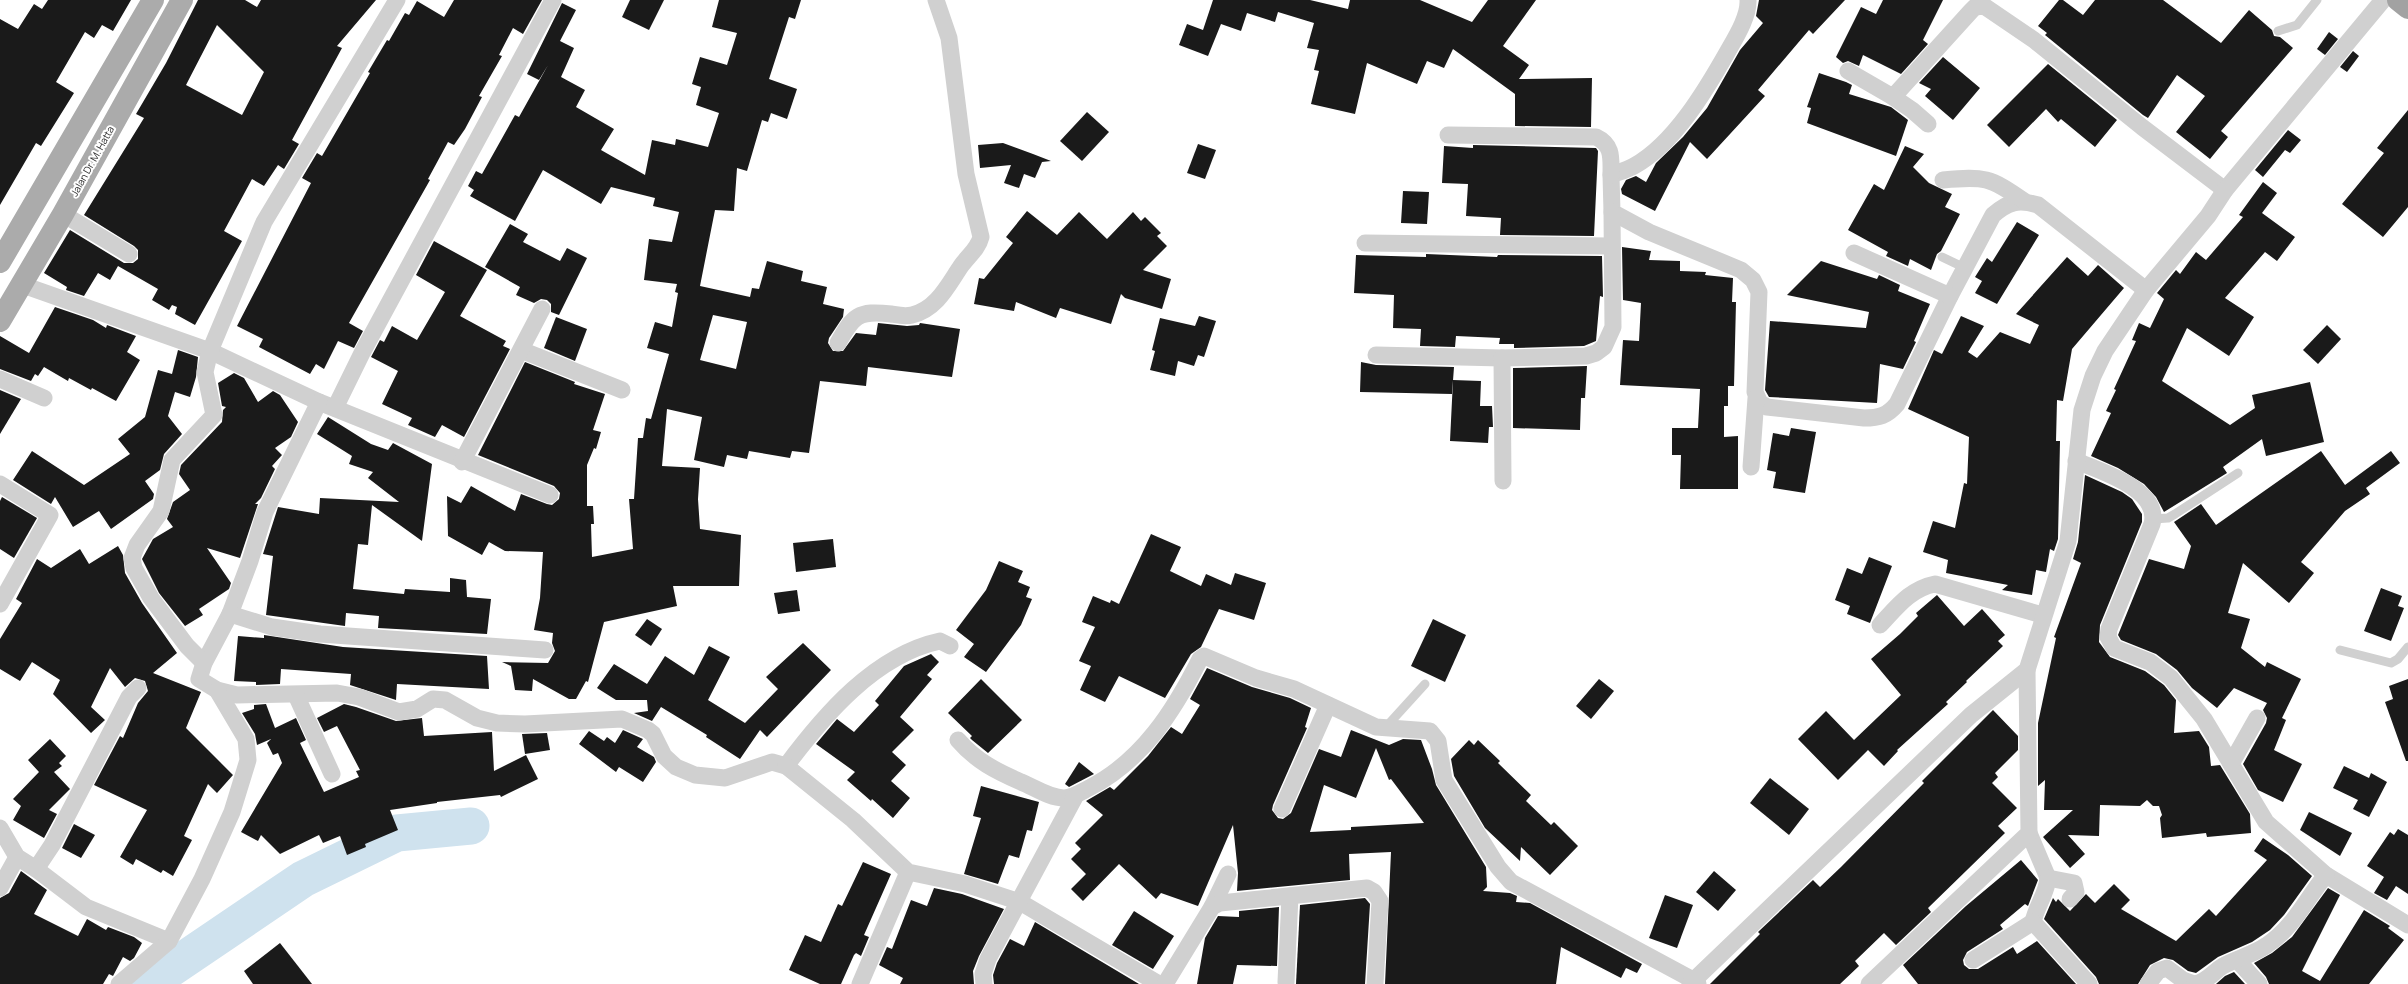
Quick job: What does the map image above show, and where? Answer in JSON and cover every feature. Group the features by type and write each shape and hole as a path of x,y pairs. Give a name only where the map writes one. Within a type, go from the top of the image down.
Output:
{"highway":[{"path":"2398,0 2408,8"}],"main road":[{"path":"0,262 153,0"},
{"name":"Jalan Dr. M. Hatta","path":"0,321 20,284 63,214 182,0"}],"street":[{"path":"204,663 186,646 151,598 134,568 132,558 137,545 161,511 172,460 214,416 205,372 210,351 264,222 397,0"},
{"path":"335,408 362,353 553,0"},
{"path":"838,343 850,322 857,316 877,312 912,315 923,310 944,293 960,267 979,244 981,237 966,174 949,38 936,0"},
{"path":"1611,174 1634,166 1657,148 1686,118 1714,76 1738,33 1748,0"},
{"path":"1973,960 2033,922 2048,885 2048,878 2029,833 2026,670 2042,615 2068,541 2082,410 2093,376 2105,351 2146,290 2208,216 2225,190 2383,0"},
{"path":"1893,97 1975,7 1984,6 2034,40 2142,127 2225,190"},
{"path":"1848,71 1893,97 1912,110 1928,124"},
{"path":"1376,355 1502,358 1586,356 1596,353 1604,347 1613,327 1610,246 1612,212 1611,154 1608,145 1596,137 1448,135"},
{"path":"1943,180 1973,177 1989,179 2024,201"},
{"path":"1756,398 1760,403 1775,408 1864,418 1876,418 1888,414 1897,404 1964,268 1993,215 2003,206 2014,201 2024,201 2038,205 2146,290"},
{"path":"1612,212 1648,232 1741,270 1753,280 1759,292 1756,398 1750,467"},
{"path":"63,214 129,254"},
{"path":"1365,243 1610,246"},
{"path":"1854,253 1950,296"},
{"path":"20,284 210,351 319,402 462,462 550,495"},
{"path":"462,462 542,309"},
{"path":"521,350 622,390"},
{"path":"1502,358 1503,481"},
{"path":"0,379 44,398"},
{"path":"319,402 265,512 250,561 230,614 204,663 199,679 217,690 238,695 337,693 359,697 399,712 417,709 433,699 445,700 477,718 504,723 525,724 622,719 648,730 653,734 664,756 676,767 695,775 725,778 772,762 786,766 853,820 908,872 965,884 1020,902 1159,984"},
{"path":"2076,461 2108,474 2140,492 2152,507 2153,519 2109,629 2110,645 2150,662 2171,678 2204,719 2266,822 2326,875 2408,925"},
{"path":"0,484 50,515 0,604"},
{"path":"1880,625 1911,592 1923,586 1935,584 2042,615"},
{"path":"230,614 272,627 320,634 545,650"},
{"path":"786,766 808,738 847,696 882,668 919,646 940,641 950,646"},
{"path":"958,740 970,754 986,765 1005,775 1052,796 1064,798 1076,795 1108,778 1130,762 1179,699 1202,657 1256,678 1294,689 1376,727 1430,731 1436,736 1438,741 1444,780 1498,867 1511,882 1694,983 1971,715 2026,670"},
{"path":"36,869 52,845 130,697 138,688"},
{"path":"119,984 169,941 202,879 232,812 248,760 246,739 217,690"},
{"path":"296,695 332,774"},
{"path":"1282,809 1328,705"},
{"path":"2231,764 2257,718"},
{"path":"984,984 983,974 988,959 1020,902 1076,795"},
{"path":"0,828 17,857 36,869 86,907 169,941"},
{"path":"1869,984 2029,833"},
{"path":"0,888 17,857"},
{"path":"860,984 908,872"},
{"path":"1165,984 1212,907 1228,874"},
{"path":"2148,984 2158,971 2167,968 2184,980 2194,984 2207,979 2223,966 2256,952 2280,936 2294,921 2326,875"},
{"path":"2048,878 2074,883 2076,892 2070,899"},
{"path":"1212,907 1220,903 1367,888 1374,892 1380,902 1375,984"},
{"path":"1286,982 1290,896"},
{"path":"2033,922 2089,984"},
{"path":"2238,960 2259,984"}],"lane":[{"path":"2278,31 2298,25 2317,0"},
{"path":"1942,257 1964,268"},
{"path":"2153,519 2168,518 2238,473"},
{"path":"2340,650 2391,663 2398,659 2408,647"},
{"path":"1385,728 1425,684"}],"building":[{"path":"48,0 131,0 113,31 102,25 94,38 85,32 56,82 74,93 41,146 36,143 0,205 0,19 18,29 34,4 42,9"},
{"path":"198,0 245,0 257,7 261,0 376,0 337,46 342,48 292,140 299,144 284,169 278,165 264,186 252,179 224,231 242,241 195,325 175,314 177,307 172,305 169,310 152,300 158,289 118,266 110,280 98,273 84,296 66,290 67,287 44,273 70,230 124,263 133,263 138,259 138,250 134,246 84,215 144,118 136,114 166,63","holes":["217,25 264,72 242,115 186,85"]},
{"path":"454,0 542,0 523,34 513,28 499,55 502,56 479,96 482,97 465,129 454,145 448,142 428,179 430,180 349,323 363,331 354,348 338,341 324,369 316,364 310,374 259,347 263,339 237,326 311,183 302,178 317,153 322,156 370,73 368,72 387,40 389,41 405,13 409,15 417,1 444,17"},
{"path":"630,0 664,0 649,30 622,17"},
{"path":"719,0 801,0 795,19 789,17 769,79 797,89 787,119 771,113 768,122 762,120 747,171 737,168 734,211 715,210 700,286 750,297 752,288 759,289 767,261 803,271 801,281 827,287 823,304 844,309 843,317 829,338 828,343 833,351 843,351 856,333 876,335 878,323 907,326 919,325 920,323 960,329 952,377 868,367 866,386 820,381 809,453 792,451 790,458 749,451 747,459 727,455 724,467 694,460 702,417 667,409 662,466 700,468 698,499 700,529 741,535 739,586 673,586 677,606 604,622 588,682 586,681 576,699 569,699 533,679 532,691 515,690 511,666 502,662 548,663 555,651 552,643 553,633 534,630 540,598 543,552 505,551 489,542 482,555 448,536 447,496 461,503 471,486 515,511 521,494 552,505 559,499 560,493 554,486 478,455 525,362 575,382 574,384 605,394 593,430 601,432 596,449 594,448 587,465 587,506 593,506 594,524 591,524 592,557 633,549 629,499 634,499 638,438 643,438 646,418 651,419 669,354 647,348 655,322 672,327 678,293 675,292 677,284 644,280 649,239 672,242 679,212 653,206 655,198 611,187 601,204 543,170 515,221 470,196 474,190 468,186 476,171 482,174 515,115 519,117 548,65 539,80 527,74 562,3 576,10 560,41 574,48 561,77 585,90 576,107 614,129 601,150 645,175 652,140 675,145 676,139 708,147 719,113 696,105 701,87 692,84 700,57 727,65 737,33 712,27","holes":["713,315 747,322 736,369 700,360"]},
{"path":"1213,0 1310,0 1348,9 1350,0 1420,0 1472,22 1488,0 1536,0 1503,46 1529,65 1519,79 1592,78 1591,127 1515,126 1515,94 1453,49 1444,68 1427,61 1417,84 1367,63 1355,114 1311,104 1319,71 1314,70 1319,50 1307,48 1314,23 1278,12 1275,22 1247,13 1241,31 1221,24 1208,56 1179,45 1187,24 1203,30"},
{"path":"1759,0 1845,0 1813,34 1809,30 1758,90 1765,96 1707,159 1690,142 1655,211 1622,194 1621,189 1626,180 1636,176 1646,182 1656,163 1683,137 1707,108 1740,50 1763,23 1756,16"},
{"path":"1883,0 1943,0 1923,40 1928,44 1901,74 1863,55 1859,66 1848,61 1843,63 1836,57 1861,7 1876,14"},
{"path":"2059,0 2063,0 2083,15 2095,0 2163,0 2221,43 2249,10 2272,30 2274,36 2280,37 2293,48 2221,131 2228,137 2210,159 2176,132 2205,96 2177,75 2148,118 2143,115 2045,35 2047,33 2038,26"},
{"path":"2329,32 2338,39 2325,55 2317,49"},
{"path":"2353,51 2359,56 2347,72 2340,67"},
{"path":"1943,57 1980,88 1953,120 1925,96 1931,89 1919,83"},
{"path":"2048,64 2117,120 2095,147 2061,119 2058,122 2046,109 2009,147 1987,125"},
{"path":"1819,73 1852,85 1849,94 1891,107 1908,120 1896,156 1807,123 1811,108 1807,107"},
{"path":"2408,110 2408,207 2383,237 2342,204 2384,153 2377,148"},
{"path":"1087,112 1109,132 1082,161 1060,141"},
{"path":"2288,130 2301,140 2290,153 2285,150 2263,177 2255,170"},
{"path":"1003,143 1051,161 1042,162 1035,178 1024,174 1019,188 1004,183 1011,165 980,168 978,145"},
{"path":"1198,144 1216,150 1205,179 1187,173"},
{"path":"1473,145 1596,148 1598,151 1594,236 1500,235 1501,218 1466,216 1468,184 1442,183 1444,146 1473,148"},
{"path":"1905,146 1924,154 1913,167 1929,183 1952,194 1945,207 1960,214 1941,251 1937,254 1931,270 1910,259 1908,266 1886,256 1888,252 1848,230 1874,184 1884,190"},
{"path":"2263,182 2277,193 2262,213 2295,237 2277,261 2265,252 2225,298 2254,317 2229,356 2187,328 2162,381 2230,425 2255,408 2252,395 2310,382 2324,442 2266,456 2262,439 2223,467 2227,473 2164,512 2156,497 2144,484 2118,468 2091,456 2111,413 2106,411 2116,390 2114,389 2136,341 2132,340 2139,323 2150,328 2164,299 2157,293 2176,270 2180,274 2196,252 2206,260 2243,217 2239,215"},
{"path":"1403,191 1429,192 1427,224 1401,223"},
{"path":"1027,211 1057,235 1079,212 1107,239 1133,212 1141,221 1145,217 1161,233 1157,236 1167,246 1143,270 1171,279 1162,309 1125,298 1121,294 1111,324 1060,308 1056,318 1016,302 1014,311 974,304 979,278 984,279 1013,243 1006,237"},
{"path":"2017,222 2039,235 1997,304 1975,293 1982,281 1975,277 1987,258 1992,262"},
{"path":"510,224 528,234 523,242 560,261 567,248 587,258 559,315 551,312 551,304 547,300 541,299 534,303 516,295 520,287 485,267"},
{"path":"434,241 487,270 460,316 506,341 503,346 510,349 464,437 442,425 435,437 408,425 412,418 382,404 398,371 371,357 380,340 384,342 392,326 417,340 445,292 416,275"},
{"path":"1622,247 1651,251 1649,260 1680,261 1680,271 1706,272 1705,275 1733,278 1732,302 1736,302 1734,386 1728,386 1728,406 1724,406 1724,437 1738,436 1738,489 1680,489 1681,455 1672,455 1672,428 1698,428 1700,389 1620,385 1623,340 1639,341 1641,303 1623,300"},
{"path":"1426,254 1497,257 1498,255 1602,256 1603,297 1600,296 1596,341 1584,346 1514,348 1514,344 1499,344 1500,338 1456,336 1455,347 1420,346 1421,329 1393,328 1394,295 1354,293 1356,255 1426,257"},
{"path":"2067,257 2088,276 2098,265 2124,288 2072,349 2063,401 2057,400 2056,441 2060,441 2058,539 2054,551 2050,549 2046,572 2036,570 2032,595 2002,590 2008,585 1946,573 1948,560 1923,552 1933,521 1955,528 1964,483 1967,484 1969,437 1908,409 1934,350 1942,354 1961,316 1984,326 1968,352 1977,358 2000,332 2030,344 2039,325 2016,314"},
{"path":"1821,261 1877,279 1879,275 1900,285 1898,291 1930,304 1914,341 1916,342 1903,369 1880,364 1877,403 1769,397 1765,390 1770,321 1866,328 1869,312 1787,295"},
{"path":"55,307 93,320 106,328 107,325 136,336 127,352 140,360 116,401 69,378 68,381 44,367 38,376 35,374 31,381 0,369 0,336 29,353"},
{"path":"1199,316 1216,321 1204,357 1198,355 1194,366 1178,361 1175,376 1150,370 1155,351 1152,350 1160,318 1195,326"},
{"path":"556,317 587,329 575,361 544,348"},
{"path":"2327,325 2341,339 2318,364 2303,350"},
{"path":"178,350 198,357 196,377 190,397 175,392 168,416 182,434 164,454 160,470 145,481 154,494 153,499 111,529 99,511 73,527 55,497 51,504 13,480 32,451 84,485 130,454 118,439 145,417 158,370 172,374"},
{"path":"1361,362 1376,365 1454,367 1452,394 1360,392"},
{"path":"1587,366 1585,398 1581,398 1580,430 1513,428 1513,368"},
{"path":"234,373 244,378 258,402 273,391 280,395 298,422 291,437 275,448 282,455 272,466 275,469 261,498 255,504 258,504 240,558 207,548 231,583 229,589 199,609 203,615 185,626 159,593 142,559 153,539 173,527 167,519 173,502 190,490 179,474 181,465 222,422 223,410 226,407 222,406 218,383"},
{"path":"1453,380 1481,381 1480,406 1492,406 1493,427 1489,427 1488,443 1450,441"},
{"path":"0,390 21,399 0,434"},
{"path":"328,417 371,444 388,450 393,443 432,464 422,541 372,505 368,545 358,544 353,589 404,594 405,589 450,592 450,578 466,580 467,597 491,599 487,634 378,628 379,616 346,613 345,626 266,615 273,556 263,554 278,507 319,514 320,498 399,502 368,478 373,472 349,464 352,456 317,434"},
{"path":"1791,428 1816,432 1805,493 1773,488 1776,472 1767,470 1773,433 1789,436"},
{"path":"2321,451 2345,485 2391,451 2400,463 2366,488 2370,494 2345,511 2301,562 2314,573 2289,603 2243,563 2228,613 2250,619 2241,648 2265,667 2267,662 2301,679 2282,718 2286,720 2274,750 2302,764 2283,802 2258,790 2243,764 2266,723 2267,718 2263,710 2267,703 2234,688 2217,708 2192,688 2177,670 2156,654 2121,640 2118,635 2149,559 2184,569 2191,546 2174,522 2201,504 2216,525"},
{"path":"2085,475 2122,492 2132,499 2142,514 2142,522 2100,625 2099,642 2110,657 2145,671 2164,685 2176,700 2174,733 2199,731 2209,747 2211,766 2220,765 2250,814 2251,833 2207,837 2206,833 2162,838 2160,818 2162,815 2159,806 2153,806 2147,800 2140,806 2100,805 2099,836 2068,835 2085,854 2070,868 2043,837 2073,810 2044,810 2045,780 2038,786 2038,723 2056,638 2054,637 2081,563 2073,559 2078,542"},
{"path":"2,497 37,518 14,558 0,549 0,501"},
{"path":"1151,534 1181,547 1170,571 1201,586 1206,574 1231,585 1235,573 1266,583 1254,620 1219,609 1201,647 1191,654 1165,698 1119,676 1105,702 1080,690 1091,666 1079,661 1095,627 1082,622 1093,596 1110,603 1111,600 1119,604"},
{"path":"833,539 836,567 796,572 793,543"},
{"path":"118,546 123,555 125,573 142,603 177,653 153,673 201,692 186,728 233,775 217,793 208,784 184,836 192,840 173,876 163,870 161,873 136,859 133,865 120,857 147,810 94,785 120,736 123,738 138,703 148,691 145,681 135,678 125,687 110,668 91,707 105,720 91,733 53,694 60,680 32,662 20,681 0,669 0,639 22,603 16,599 37,559 51,568 80,549 89,564"},
{"path":"1869,557 1892,566 1870,623 1847,614 1850,606 1835,600 1847,568 1862,574"},
{"path":"999,561 1023,571 1018,582 1030,587 1026,597 1032,599 1021,625 986,672 964,657 974,644 956,630 986,590"},
{"path":"2381,588 2402,596 2398,606 2404,608 2391,641 2364,631"},
{"path":"797,590 800,611 778,614 774,593"},
{"path":"1937,595 1964,626 1982,609 2005,635 1998,641 2003,646 1946,702 1948,704 1897,750 1898,751 1884,766 1868,750 1838,780 1798,739 1826,711 1854,740 1901,695 1871,659 1900,634 1918,616 1916,613"},
{"path":"647,619 662,629 651,646 635,635"},
{"path":"1433,619 1466,635 1445,682 1411,666"},
{"path":"264,635 343,647 487,656 489,689 397,684 396,700 350,685 351,674 281,669 280,684 256,685 256,682 234,681 238,636 264,638"},
{"path":"803,643 831,670 767,737 760,730 740,759 706,737 707,735 661,707 652,721 634,713 648,711 647,700 616,700 597,688 614,664 647,684 665,656 694,675 709,646 730,657 708,700 745,723 778,689 766,677"},
{"path":"931,654 939,662 927,675 932,679 900,717 914,730 892,752 906,765 891,781 910,798 893,818 872,799 871,801 847,780 855,772 816,744 837,719 854,732 879,705 875,701 904,666"},
{"path":"1207,668 1252,687 1290,698 1311,708 1305,727 1307,728 1273,805 1272,810 1278,818 1283,819 1291,813 1319,749 1341,757 1351,730 1389,745 1403,739 1421,740 1432,769 1436,785 1486,867 1487,887 1483,891 1510,893 1517,896 1516,902 1530,903 1642,964 1637,973 1626,968 1621,978 1561,947 1556,984 1385,984 1391,852 1349,854 1350,880 1237,891 1238,873 1233,825 1198,906 1161,893 1156,899 1119,864 1083,901 1071,889 1086,874 1071,859 1081,849 1075,843 1103,815 1086,801 1110,787 1114,790 1148,756 1171,727 1182,734 1200,705 1190,699","holes":["1376,748 1389,780 1391,779 1424,823 1351,827 1351,830 1310,832 1324,785 1356,798"]},
{"path":"981,679 1022,720 988,753 970,738 972,736 948,713"},
{"path":"1599,679 1614,691 1591,719 1576,706"},
{"path":"2408,679 2408,761 2406,761 2385,702 2393,699 2389,686"},
{"path":"266,704 275,728 296,718 306,740 300,743 324,792 359,777 356,771 360,770 337,726 324,732 317,718 344,704 396,721 422,718 424,736 492,732 494,771 526,755 538,779 501,797 500,795 437,802 390,810 398,830 365,844 366,847 347,855 340,836 323,843 319,835 280,854 261,835 258,841 241,832 282,763 278,753 273,755 267,743 271,739 257,745 255,734 242,713 254,709 254,705"},
{"path":"1993,710 2018,736 2018,750 1995,773 1998,777 1992,783 2017,808 1998,826 2005,833 1928,908 1931,912 1896,945 1884,933 1855,961 1859,966 1840,984 1710,984 1760,934 1758,932 1813,880 1820,887 1841,867 1924,783 1922,781"},
{"path":"623,730 643,739 637,747 654,757 656,762 643,782 619,767 616,772 579,744 589,731 604,741 607,737 615,743"},
{"path":"547,733 550,750 525,754 522,734"},
{"path":"50,739 66,756 59,763 62,766 54,772 70,789 49,810 57,814 44,838 13,820 21,806 13,799 39,772 28,760"},
{"path":"1469,740 1474,745 1478,740 1500,761 1498,763 1531,795 1526,801 1551,825 1554,822 1578,846 1550,875 1521,847 1520,861 1485,828 1454,776 1451,759"},
{"path":"1079,762 1094,774 1069,787 1065,784"},
{"path":"2344,766 2369,778 2371,773 2387,782 2369,817 2353,809 2358,800 2333,788"},
{"path":"1770,778 1809,809 1789,835 1750,803"},
{"path":"981,786 1039,802 1032,831 1027,830 1019,858 1009,855 998,884 964,874 981,818 973,816"},
{"path":"2309,812 2352,833 2340,856 2300,830"},
{"path":"74,824 95,835 81,858 62,848"},
{"path":"2398,829 2408,835 2408,894 2396,886 2387,900 2374,893 2384,877 2367,866 2390,832 2394,835"},
{"path":"2263,838 2288,855 2312,876 2284,915 2270,930 2252,942 2218,957 2196,973 2188,971 2173,960 2164,958 2150,965 2138,984 2099,984 2096,977 2044,919 2053,898 2056,902 2058,899 2070,911 2086,894 2095,903 2114,884 2130,900 2121,909 2176,941 2209,909 2216,916 2267,860 2254,851"},
{"path":"2021,860 2038,880 2028,906 2025,904 2000,925 2003,929 1967,952 1963,960 1964,965 1969,969 1978,969 2013,947 2017,954 2037,941 2076,984 1918,984 1903,965 1966,906"},
{"path":"863,862 891,874 864,935 869,937 861,956 856,953 854,955 841,984 820,984 789,970 805,935 821,942 838,904 842,906"},
{"path":"21,871 47,890 34,914 78,936 87,919 106,930 108,927 134,937 142,943 134,958 130,961 123,957 113,976 109,974 103,984 0,984 0,898 9,893"},
{"path":"1714,871 1736,890 1718,911 1696,892"},
{"path":"934,888 962,894 1004,909 979,956 973,971 974,984 900,984 903,978 879,965 887,947 892,949 911,900 927,906"},
{"path":"2328,888 2340,895 2302,971 2320,981 2364,910 2390,926 2388,928 2404,940 2369,984 2269,984 2266,977 2254,963 2272,953 2292,937"},
{"path":"1665,895 1693,905 1677,948 1649,938"},
{"path":"1365,898 1370,904 1365,984 1296,984 1300,905"},
{"path":"1279,907 1277,966 1237,965 1233,984 1197,984 1205,938 1218,916 1239,917 1239,911"},
{"path":"1134,911 1174,936 1153,969 1112,945"},
{"path":"1035,922 1139,984 994,984 993,975 997,963 1010,939 1024,946"},
{"path":"280,943 312,984 253,984 244,971"},
{"path":"2234,972 2245,984 2216,984 2225,976"}],"waterway":[{"path":"148,984 303,879 397,833 471,826"}]}
